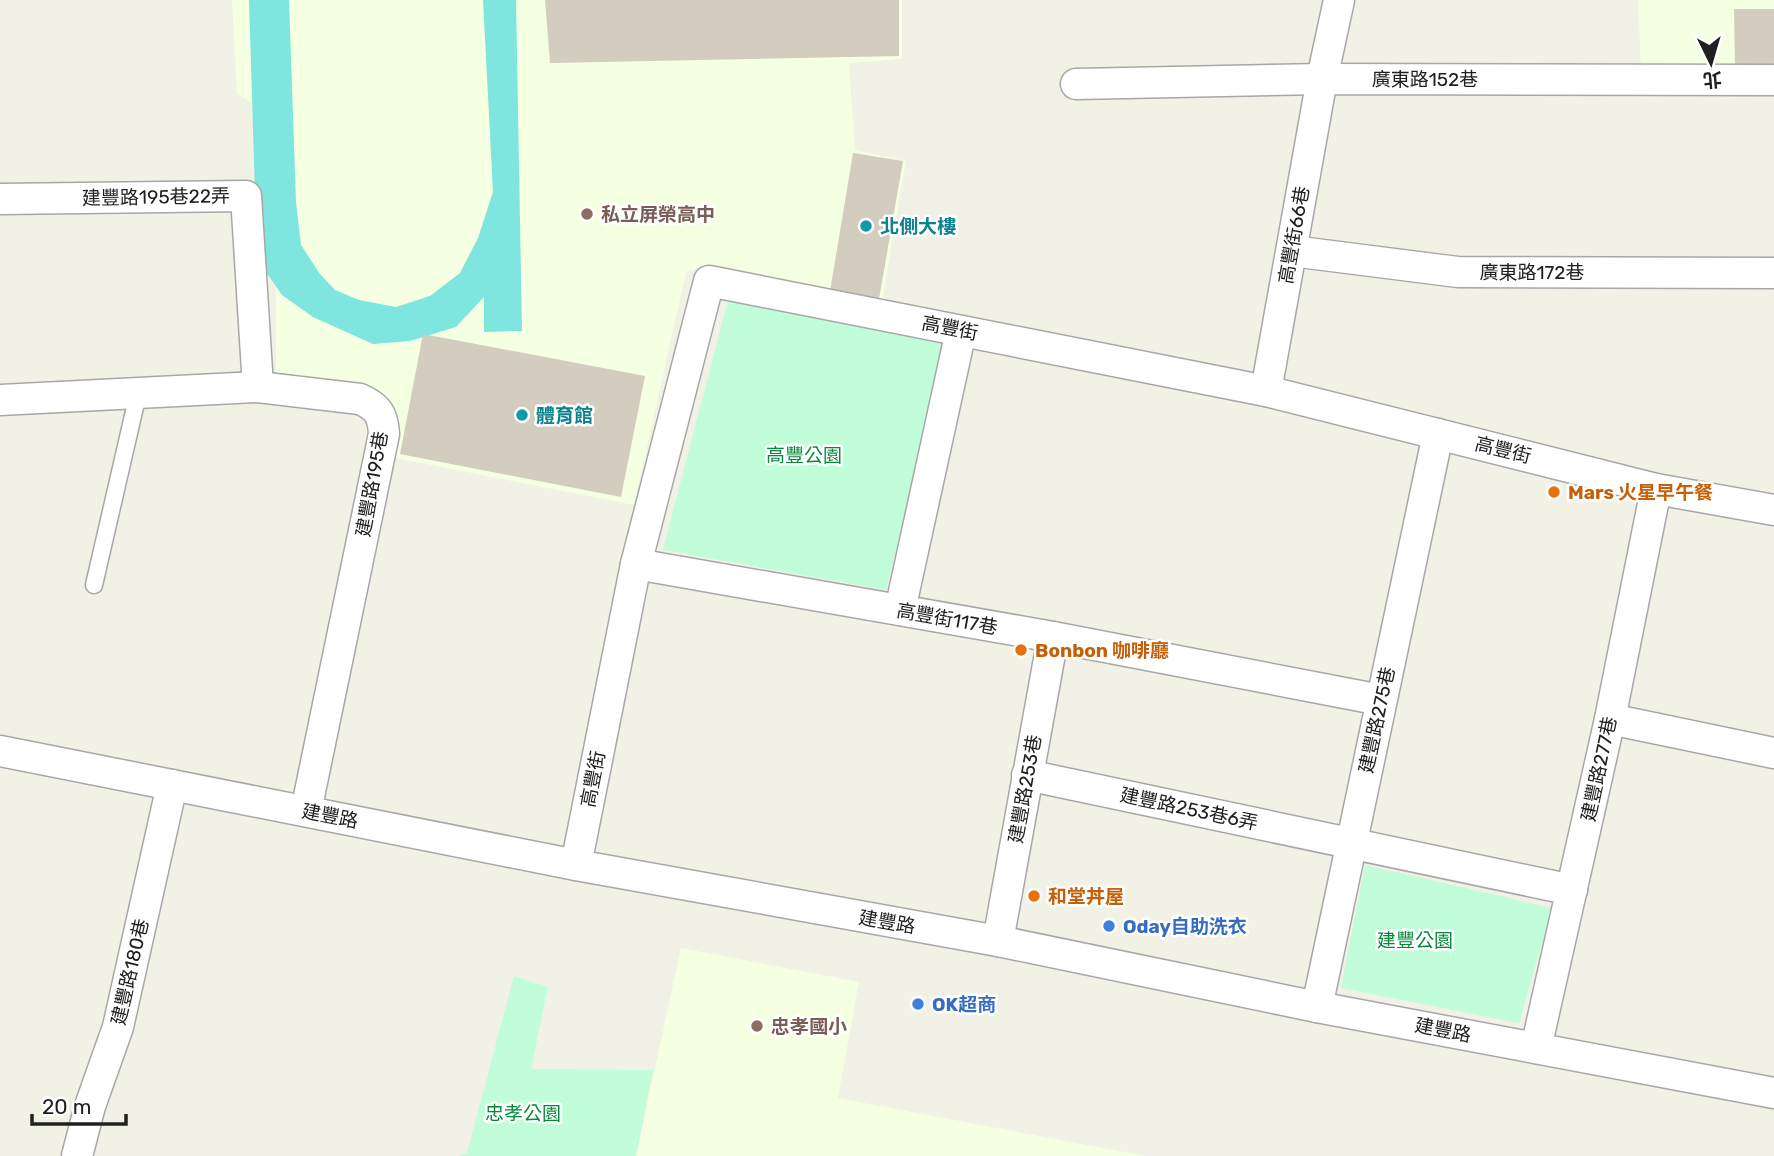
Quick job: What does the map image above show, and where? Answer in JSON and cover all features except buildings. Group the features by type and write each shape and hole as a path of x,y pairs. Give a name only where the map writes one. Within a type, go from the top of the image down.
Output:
{"street":[{"name":"高豐街66巷","path":"1266,391 1322,79 1339,0"},
{"name":"廣東路152巷","path":"1076,84 1322,79 1774,79"},
{"name":"建豐路195巷22弄","path":"0,199 246,196 258,387"},
{"name":"廣東路172巷","path":"1292,251 1458,272 1774,273"},
{"name":"高豐街","path":"576,865 636,564 709,281 1266,391 1656,489 1774,510"},
{"path":"900,610 961,331"},
{"name":"建豐路195巷","path":"0,400 258,387 360,399 374,406 383,417 384,434 306,811"},
{"name":"建豐路275巷","path":"1317,1007 1438,434"},
{"name":"建豐路277巷","path":"1536,1048 1610,719 1656,489"},
{"name":"高豐街117巷","path":"636,564 1053,637 1381,700"},
{"name":"建豐路253巷","path":"998,941 1053,637"},
{"path":"1610,719 1774,754"},
{"name":"建豐路","path":"0,751 576,865 998,941 1317,1007 1774,1093"},
{"name":"建豐路253巷6弄","path":"1027,775 1572,890"},
{"name":"建豐路180巷","path":"77,1156 90,1105 118,1027 172,785"}],"lane":[{"path":"94,585 138,394"}],"shaded area":[{"name":"私立屏榮高中","path":"232,0 902,0 902,59 849,63 855,150 906,161 882,302 701,267 686,272 634,505 390,457 392,408 276,387 276,117 237,94"},
{"path":"249,0 289,0 296,202 301,245 320,274 335,290 359,300 396,307 430,296 460,273 478,238 493,192 483,0 516,0 522,331 484,332 484,297 456,327 410,341 373,344 313,317 282,295 257,259"},
{"path":"1638,0 1774,0 1774,70 1641,73"},
{"name":"忠孝國小","path":"681,948 859,982 838,1098 1145,1156 636,1156"}],"green space":[{"name":"高豐公園","path":"728,300 947,344 886,590 663,550"},
{"name":"建豐公園","path":"1365,865 1552,908 1519,1023 1341,988"},
{"name":"忠孝公園","path":"514,976 548,987 531,1069 653,1070 636,1156 459,1156 467,1153"}],"place":[{"name":"私立屏榮高中","path":"587,214"},
{"name":"北側大樓","path":"866,226"},
{"name":"體育館","path":"522,415"},
{"name":"Mars 火星早午餐","path":"1554,492"},
{"name":"Bonbon 咖啡廳","path":"1021,650"},
{"name":"和堂丼屋","path":"1034,896"},
{"name":"Oday自助洗衣","path":"1109,926"},
{"name":"OK超商","path":"918,1004"},
{"name":"忠孝國小","path":"757,1026"}]}
